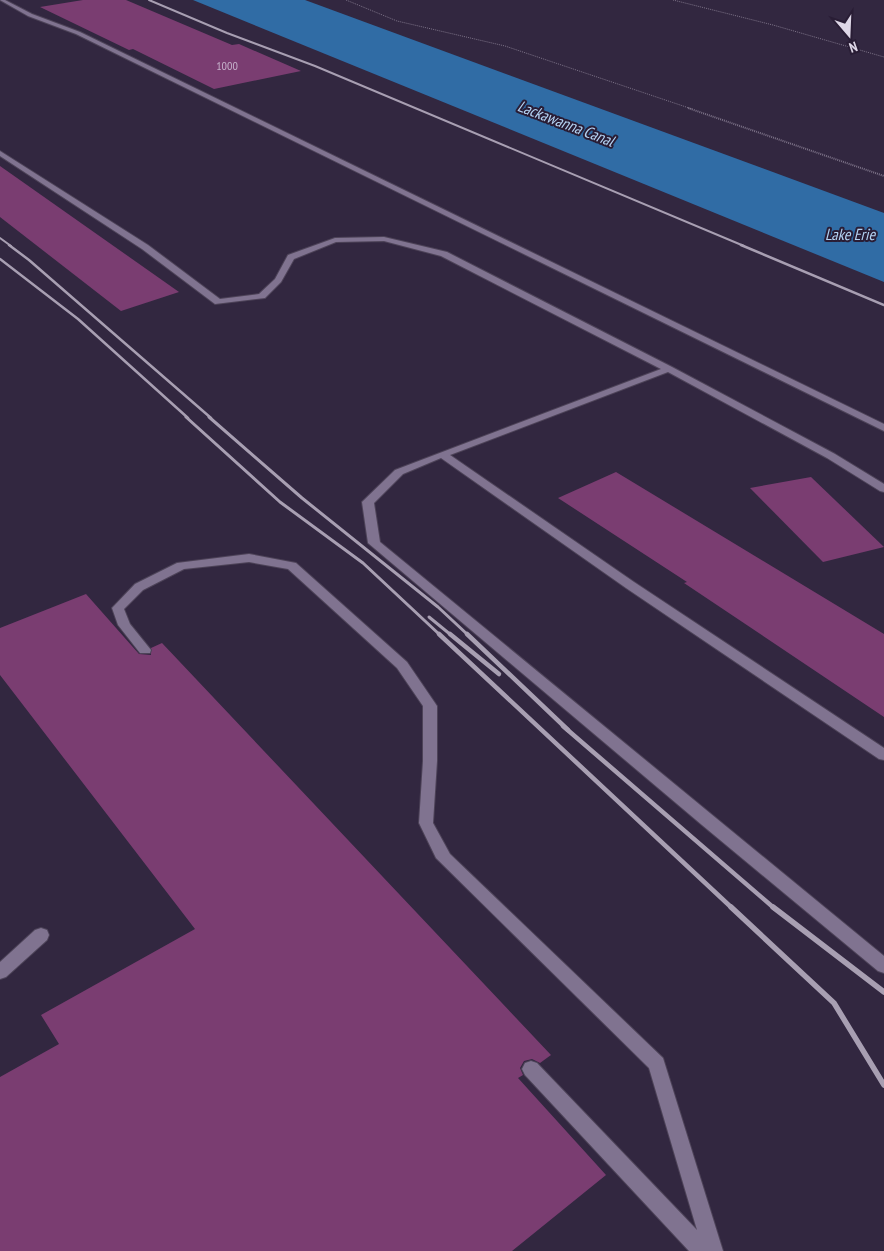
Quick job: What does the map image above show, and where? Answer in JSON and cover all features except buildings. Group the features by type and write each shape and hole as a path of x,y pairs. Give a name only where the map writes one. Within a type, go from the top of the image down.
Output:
{"lane":[{"path":"2,0 30,14 78,33 884,428"},
{"path":"0,152 145,247 218,302 262,296 278,280 291,257 335,240 384,239 444,254 669,369 831,456 884,489"},
{"path":"669,369 399,472 368,502 374,543 884,966"},
{"path":"442,454 630,585 884,755"},
{"path":"145,650 124,625 118,608 139,588 181,566 249,558 292,566 402,665 430,706 430,761 426,823 444,858 657,1064 714,1251"},
{"path":"0,972 42,935"},
{"path":"531,1069 704,1251"}],"path":[{"path":"346,0 376,14 413,26 472,36 505,46 791,142 884,176"},
{"path":"673,0 774,25 884,58"}],"water":[{"name":"Lake Erie","path":"193,0 305,0 884,213 884,282"}],"railway":[{"path":"149,0 227,33 315,66 744,246"},
{"path":"0,238 11,246"},
{"path":"9,245 29,260 211,418"},
{"path":"741,245 884,305"},
{"path":"0,259 78,319 188,418"},
{"path":"186,417 280,502 363,563 440,635"},
{"path":"209,417 302,498 438,607 468,635"},
{"path":"429,617 451,635"},
{"path":"439,634 732,908"},
{"path":"450,634 499,674"},
{"path":"467,634 568,730"},
{"path":"563,726 774,908"},
{"path":"731,907 834,1003 884,1085"},
{"path":"773,907 884,992"}],"water label":[{"name":"Lackawanna Canal","path":"566,123"}]}
